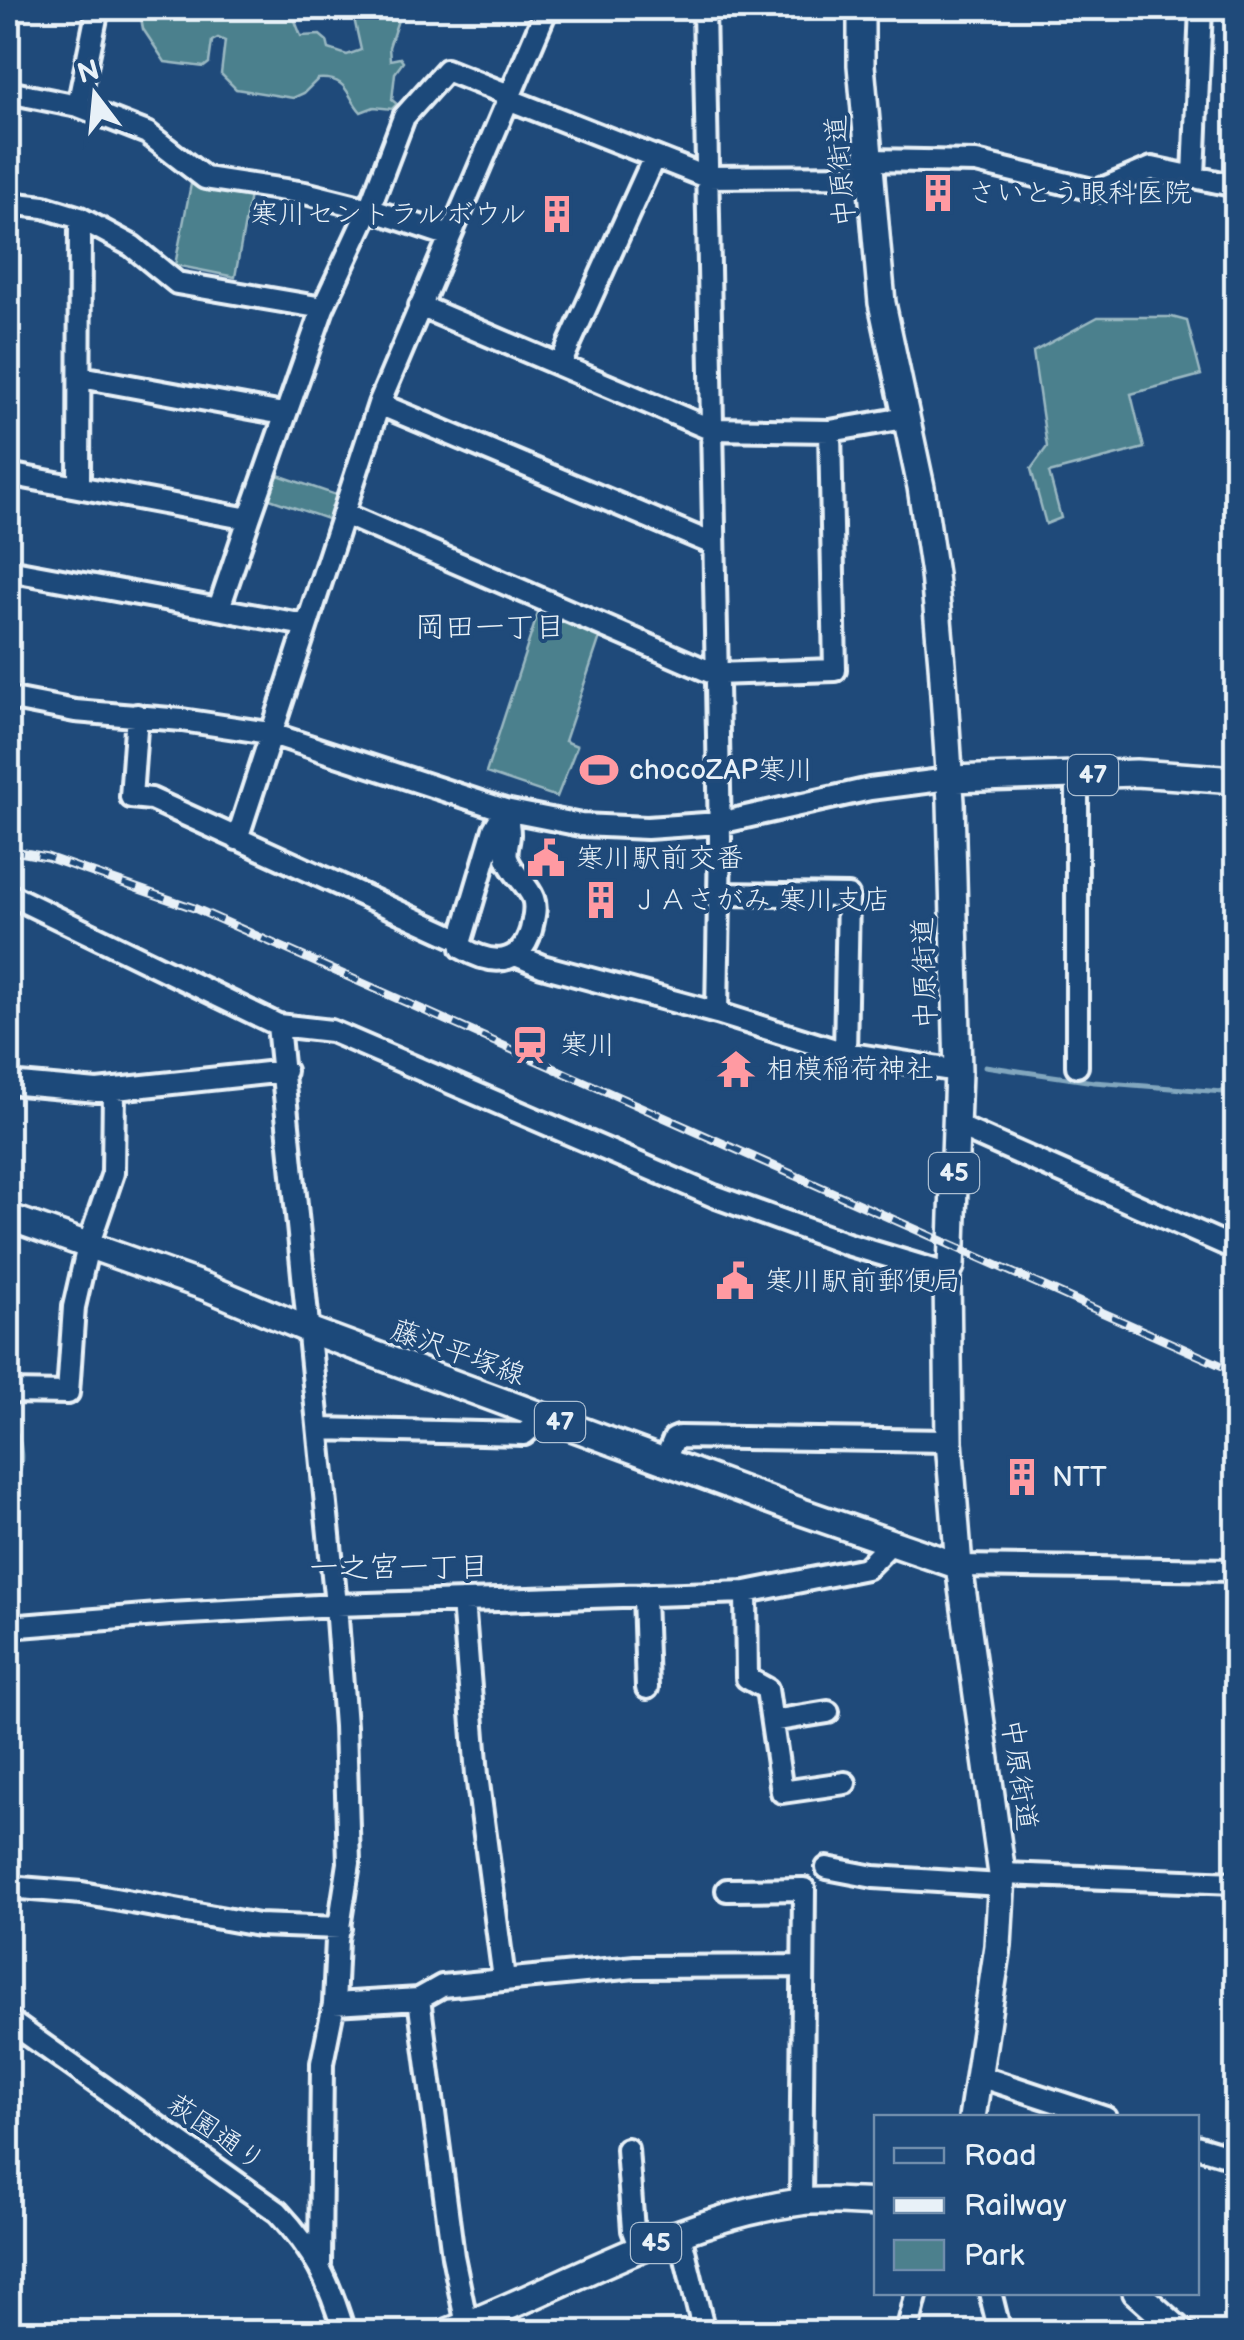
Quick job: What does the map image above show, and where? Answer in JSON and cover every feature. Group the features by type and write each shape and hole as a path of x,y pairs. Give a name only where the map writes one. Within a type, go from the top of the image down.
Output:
{"main road":[{"name":"中原街道","path":"861,8 862,65 882,304 921,487 934,574 949,779 958,1072 953,1232 947,1274 949,1442 959,1566 1002,1880 998,1946 972,2115"},
{"name":"47","path":"949,779 1154,774 1236,780"},
{"name":"47","path":"8,1216 96,1248"},
{"name":"藤沢平塚線","path":"96,1248 544,1417 959,1566"},
{"name":"45","path":"458,2329 680,2234 801,2202 874,2202"},
{"path":"1139,2295 1181,2332"}],"street":[{"path":"78,106 98,8"},
{"path":"237,839 379,404 546,8"},
{"path":"704,8 720,894 717,1013"},
{"path":"1194,176 1201,8"},
{"path":"218,608 322,308 369,210 404,117 446,70 706,177 976,162 1096,191 1152,168 1236,186"},
{"path":"8,92 78,106 147,133 205,178 305,193 450,236"},
{"path":"560,365 654,157"},
{"path":"8,202 80,218 132,246 177,283 322,308"},
{"path":"80,218 80,486"},
{"path":"420,306 710,429 830,431 904,418"},
{"path":"81,377 284,414"},
{"path":"379,404 713,544"},
{"path":"344,514 715,674 835,670 830,431"},
{"path":"8,474 249,519"},
{"path":"8,570 306,624"},
{"path":"8,698 75,711 270,733 505,810 580,825 648,828 719,823 870,789 949,779"},
{"path":"138,716 131,798 151,799 461,940"},
{"path":"1077,776 1077,1066"},
{"path":"505,810 494,828 461,940 462,948 493,958 518,956 845,1053 958,1072"},
{"path":"505,810 509,833 506,854 535,907 526,945 518,956"},
{"path":"8,894 278,1025 331,1031 714,1196 947,1274"},
{"path":"720,894 848,896 845,1053"},
{"path":"278,1025 345,1726 349,1863 334,2004 320,2086 320,2264"},
{"path":"8,1083 97,1091 284,1071"},
{"path":"8,1392 68,1393 74,1307 96,1248 113,1173 114,1089"},
{"path":"955,1126 1236,1249"},
{"path":"318,1429 524,1434 544,1417"},
{"path":"665,1460 678,1437 949,1442"},
{"path":"8,1628 336,1605 746,1592 866,1568 890,1544"},
{"path":"959,1566 1236,1570"},
{"path":"746,1592 747,1678 767,1689 782,1792 845,1783"},
{"path":"644,1595 647,1688"},
{"path":"463,1601 477,1774 504,1979"},
{"path":"772,1720 828,1712"},
{"path":"838,1876 874,1877 922,1889 1002,1880 1236,1883"},
{"path":"726,1890 750,1880 804,1888 801,2202"},
{"path":"8,1887 82,1893 258,1925 340,1928"},
{"path":"334,2004 418,1999 442,1986 634,1967 801,1966"},
{"path":"418,1999 458,2329"},
{"name":"萩園通り","path":"8,2020 252,2192 303,2239 320,2264 344,2332"},
{"path":"979,2076 1097,2115"},
{"path":"1199,2147 1236,2158"},
{"path":"626,2149 618,2172 640,2250"},
{"path":"680,2234 696,2326"},
{"path":"910,2332 916,2295"},
{"path":"991,2295 1000,2332"}],"green space":[{"path":"139,8 290,8 301,36 320,35 329,49 347,55 361,50 354,18 392,13 398,20 389,47 390,60 400,58 403,62 395,73 392,100 397,104 392,109 374,107 361,112 341,84 328,79 318,79 293,98 236,89 221,74 225,41 212,41 209,63 204,67 165,62 143,29"},
{"path":"191,184 250,195 235,277 175,265"},
{"path":"1098,317 1172,317 1187,321 1201,375 1131,394 1144,448 1049,473 1061,518 1046,524 1031,469 1047,447 1033,352"},
{"path":"272,473 339,496 330,520 264,497"},
{"path":"538,613 601,634 565,741 577,746 557,797 486,773"}],"waterway":[{"path":"985,1066 1094,1082 1236,1093"},
{"path":"8,1419 21,1454 18,1472 8,1487"}],"railway":[{"path":"8,850 47,857 194,908 1236,1372"}],"place":[{"name":"さいとう眼科医院","path":"938,193"},
{"name":"寒川セントラルボウル","path":"557,214"},
{"name":"chocoZAP寒川","path":"599,770"},
{"name":"寒川駅前交番","path":"546,858"},
{"name":"ＪＡさがみ 寒川支店","path":"601,900"},
{"name":"寒川","path":"530,1045"},
{"name":"相模稲荷神社","path":"736,1069"},
{"name":"寒川駅前郵便局","path":"735,1281"},
{"name":"NTT","path":"1022,1477"}],"district":[{"name":"岡田一丁目","path":"490,628"},
{"name":"一之宮一丁目","path":"399,1568"}]}
